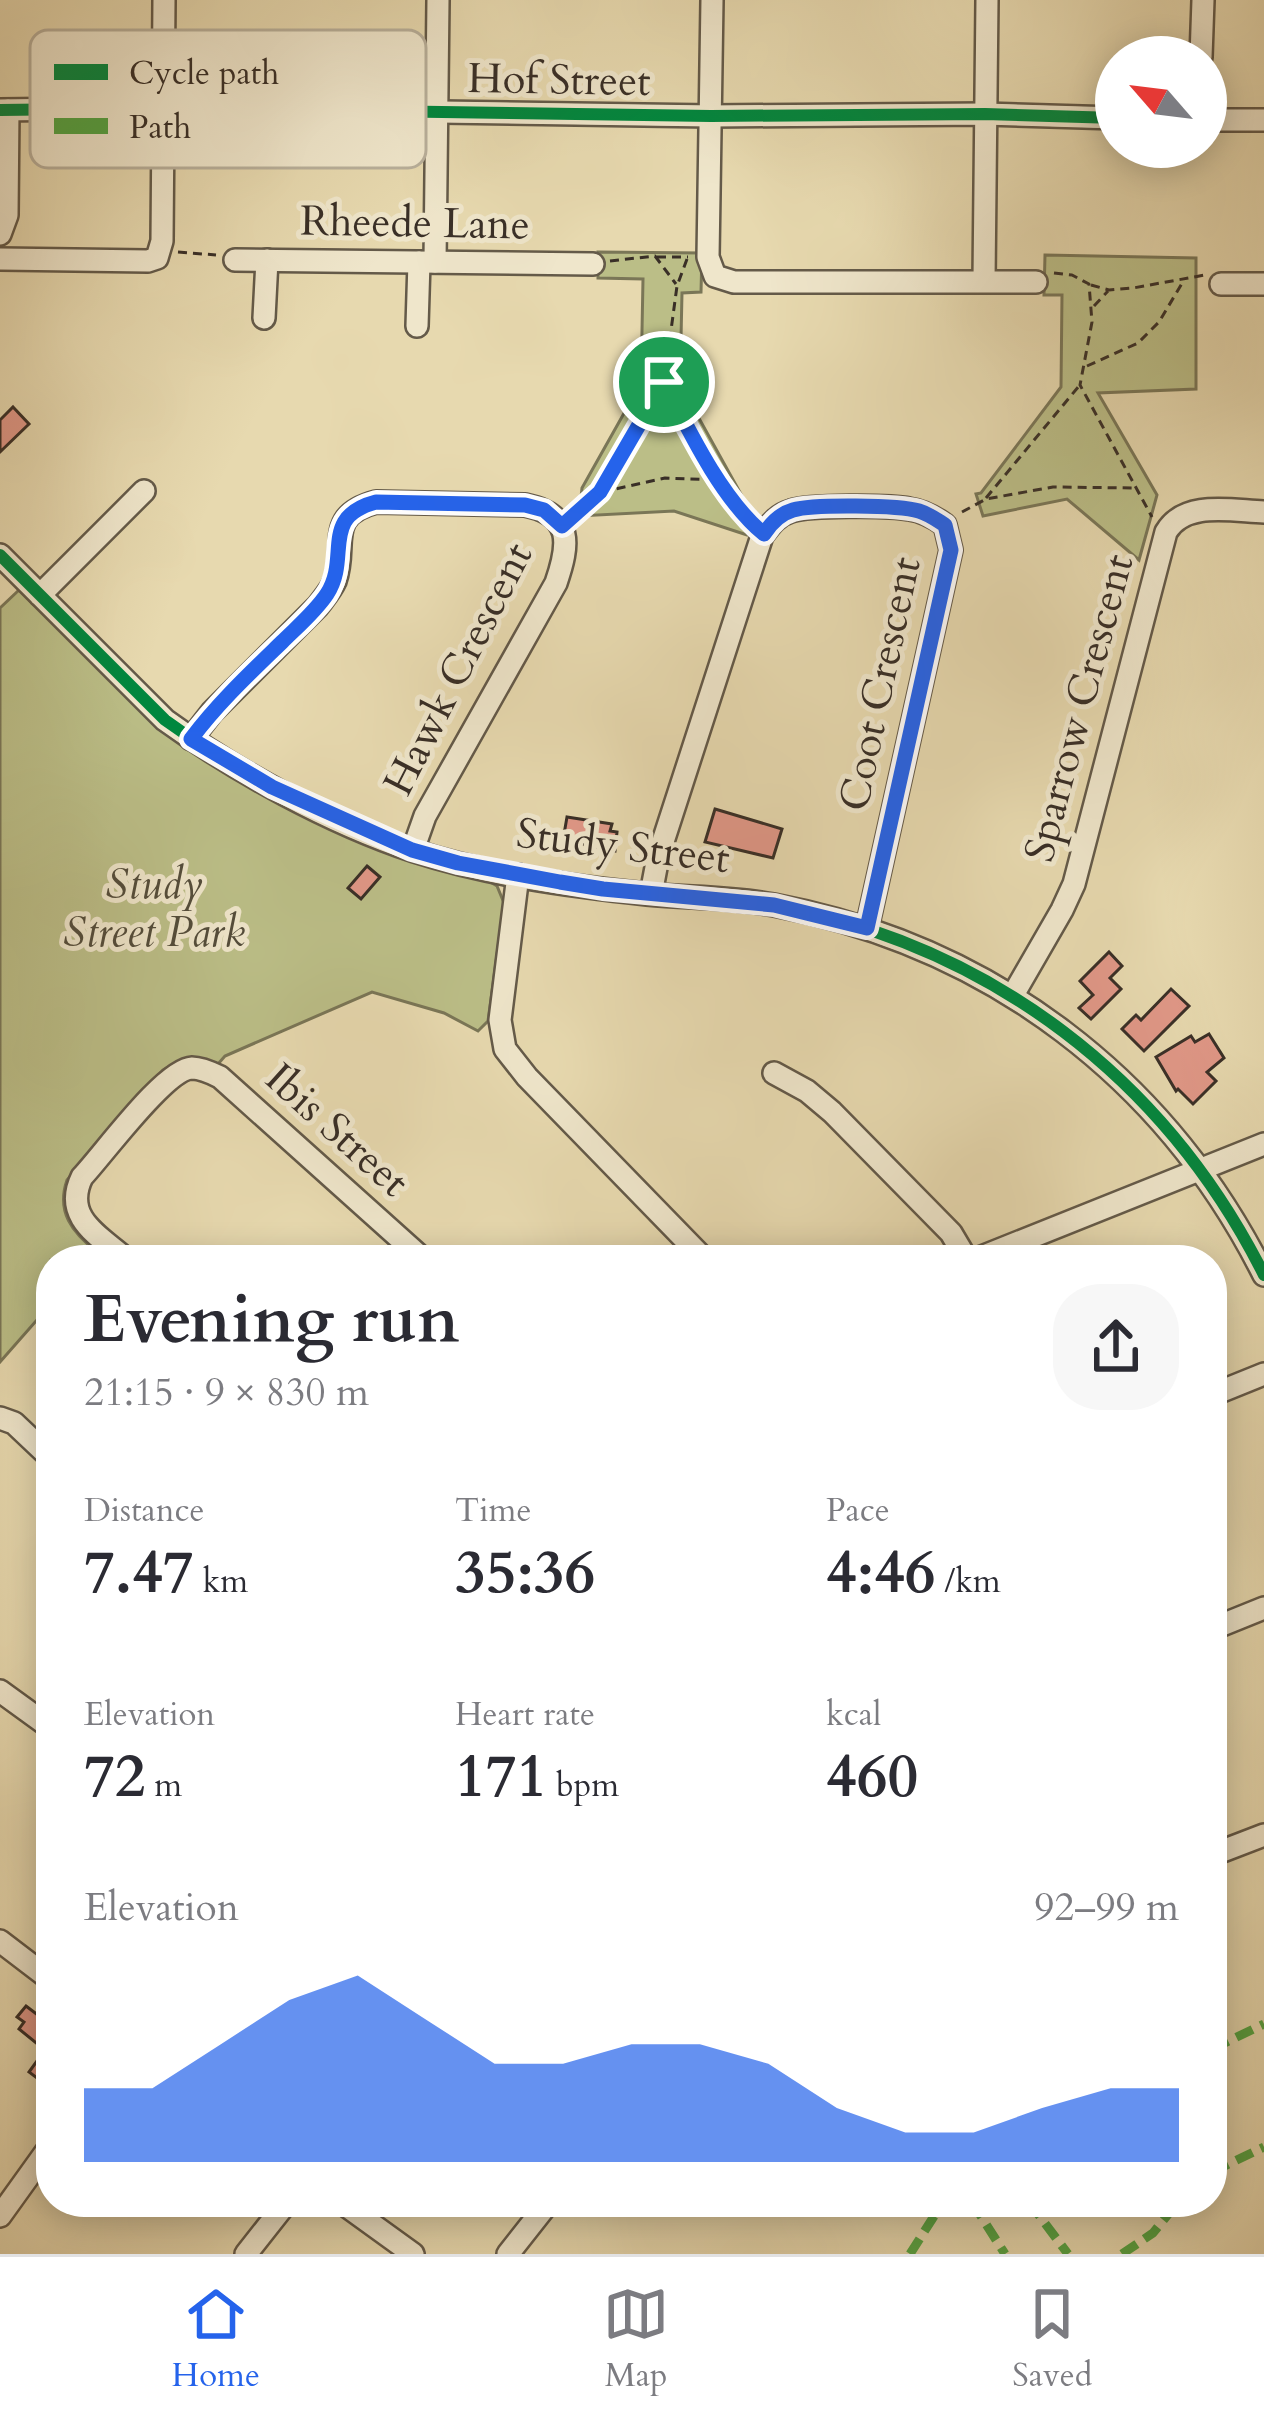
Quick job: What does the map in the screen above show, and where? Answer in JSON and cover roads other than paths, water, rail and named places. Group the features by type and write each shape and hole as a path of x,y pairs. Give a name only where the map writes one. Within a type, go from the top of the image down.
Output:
{"street":[{"path":"164,0 164,30"},
{"path":"417,326 427,262 437,111 438,0"},
{"path":"712,0 708,257 711,272 718,278 734,282 1042,277"},
{"path":"984,280 987,0"},
{"path":"1202,36 1203,0"},
{"path":"0,234 8,215 4,110"},
{"name":"Hof Street","path":"426,111 1095,117"},
{"path":"1227,120 1264,120"},
{"path":"0,260 157,258 162,168"},
{"name":"Rheede Lane","path":"236,260 593,264"},
{"path":"264,318 267,260"},
{"path":"1221,284 1264,284"},
{"path":"40,595 144,491"},
{"name":"Hawk Crescent","path":"191,739 319,606 334,581 340,529 359,506 376,502 525,505 544,510 562,526 566,554 556,583 425,816 412,850"},
{"name":"Coot Crescent","path":"651,894 658,857 764,534 791,510 904,508 945,525 951,550 867,928"},
{"name":"Sparrow Crescent","path":"1013,995 1074,884 1166,532 1172,522 1189,512 1264,512"},
{"name":"Study Street","path":"0,555 130,687 191,739 287,795 412,850 518,875 774,905 867,928 940,957 1013,995 1119,1077 1160,1119 1243,1232 1264,1275"},
{"path":"518,875 500,1020 505,1048 527,1077 690,1245"},
{"name":"Ibis Street","path":"110,1245 81,1219 76,1208 82,1177 172,1076 193,1068 220,1077 407,1245"},
{"path":"774,1073 832,1112 959,1245"},
{"path":"1008,1245 1264,1144"},
{"path":"1227,1389 1264,1374"},
{"path":"0,1418 14,1423 36,1444"},
{"path":"1227,1623 1264,1608"},
{"path":"0,1691 36,1717"},
{"path":"1227,1850 1264,1834"},
{"path":"0,1941 36,1969"},
{"path":"0,2216 36,2166"},
{"path":"246,2254 275,2217"},
{"path":"362,2217 413,2254"},
{"path":"508,2254 537,2217"}],"park label":[{"name":"Study Street Park","path":"154,908"}]}
